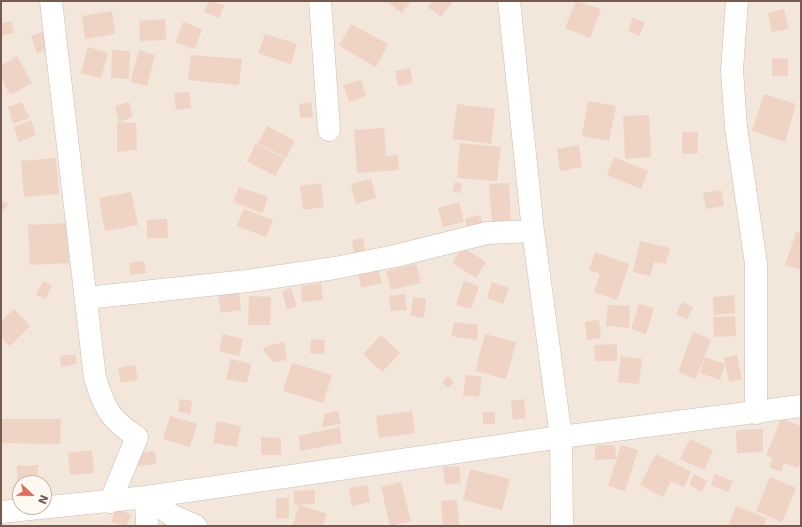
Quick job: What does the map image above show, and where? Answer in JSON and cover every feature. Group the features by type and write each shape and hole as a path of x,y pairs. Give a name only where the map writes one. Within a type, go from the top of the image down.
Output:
{"street":[{"path":"51,1 95,378 102,402 119,426 137,436 110,502"},
{"path":"320,1 329,130"},
{"path":"509,1 533,231 562,437 562,526"},
{"path":"736,1 732,70 736,127 756,264 756,413"},
{"path":"86,298 247,281 328,269 395,256 487,233 533,231"},
{"path":"1,512 110,502 562,437 801,406"},
{"path":"146,497 147,526"},
{"path":"146,497 173,516 196,526"}],"shaded area":[{"path":"1,1 801,1 801,526 1,526"}],"building":[{"path":"209,1 224,5 219,18 204,12"},
{"path":"386,1 411,1 402,13"},
{"path":"432,1 453,1 441,17 428,7"},
{"path":"576,1 601,9 590,38 565,28"},
{"path":"784,9 789,29 772,32 768,13"},
{"path":"112,11 115,34 85,39 82,16"},
{"path":"633,17 645,23 639,36 628,31"},
{"path":"165,19 166,40 140,41 139,21"},
{"path":"11,21 14,33 1,36 1,23"},
{"path":"183,22 202,29 195,49 176,42"},
{"path":"351,24 388,44 376,67 339,46"},
{"path":"45,31 51,48 37,53 31,36"},
{"path":"265,34 297,44 291,64 258,53"},
{"path":"88,47 108,53 101,78 81,73"},
{"path":"112,50 130,51 129,79 111,78"},
{"path":"139,50 155,55 147,86 130,82"},
{"path":"191,55 242,59 239,85 188,80"},
{"path":"17,56 32,83 10,95 1,77 1,66"},
{"path":"772,58 788,59 788,76 772,76"},
{"path":"410,68 413,83 398,86 395,71"},
{"path":"361,80 366,96 349,102 343,85"},
{"path":"189,92 191,108 176,110 174,93"},
{"path":"764,94 796,104 785,142 752,131"},
{"path":"588,101 616,106 609,141 582,136"},
{"path":"22,102 29,118 13,124 8,107"},
{"path":"129,102 133,117 119,122 115,106"},
{"path":"311,102 313,117 300,118 299,104"},
{"path":"457,104 495,109 491,144 453,139"},
{"path":"649,115 651,157 625,159 623,116"},
{"path":"31,120 36,135 19,142 14,127"},
{"path":"117,122 136,123 137,150 117,152"},
{"path":"267,126 295,141 286,158 258,143"},
{"path":"384,128 386,156 398,155 399,170 357,173 354,130"},
{"path":"682,132 698,132 698,153 682,154"},
{"path":"256,143 285,159 275,176 247,161"},
{"path":"460,143 501,147 497,181 457,178"},
{"path":"579,145 582,167 560,171 557,149"},
{"path":"614,157 648,171 641,189 607,175"},
{"path":"56,158 59,194 24,197 21,161"},
{"path":"371,179 376,198 356,204 351,184"},
{"path":"455,182 462,184 460,193 452,192"},
{"path":"321,183 324,207 303,210 300,186"},
{"path":"509,183 511,220 492,222 489,184"},
{"path":"239,187 268,197 262,213 233,202"},
{"path":"721,190 724,206 706,209 703,193"},
{"path":"131,192 138,225 105,231 99,198"},
{"path":"1,200 8,204 1,215"},
{"path":"459,202 464,222 443,227 438,208"},
{"path":"244,209 273,220 266,237 237,226"},
{"path":"480,215 483,225 467,229 465,219"},
{"path":"167,219 168,238 147,238 147,220"},
{"path":"67,223 69,263 30,265 28,225"},
{"path":"796,232 801,233 801,270 785,265"},
{"path":"363,238 365,251 354,253 352,240"},
{"path":"640,241 670,248 666,264 654,262 650,276 633,272"},
{"path":"462,247 486,262 476,278 452,263"},
{"path":"595,252 629,264 617,300 594,292 600,274 589,270"},
{"path":"144,261 146,273 131,275 129,263"},
{"path":"416,264 421,283 391,290 386,271"},
{"path":"378,268 382,283 361,288 358,272"},
{"path":"43,281 52,285 45,299 36,295"},
{"path":"464,281 479,286 471,309 456,305"},
{"path":"492,282 509,288 503,304 487,298"},
{"path":"321,283 323,300 302,302 301,286"},
{"path":"291,288 297,306 287,309 282,291"},
{"path":"239,291 241,310 221,313 218,294"},
{"path":"405,294 407,310 391,311 389,296"},
{"path":"734,295 735,313 714,315 713,297"},
{"path":"249,296 271,297 270,325 248,325"},
{"path":"413,297 426,299 424,318 410,316"},
{"path":"682,302 693,307 687,319 676,314"},
{"path":"639,304 654,308 646,334 631,329"},
{"path":"608,305 630,306 629,328 606,326"},
{"path":"14,309 30,326 10,346 1,337 1,321"},
{"path":"735,316 736,336 714,337 713,317"},
{"path":"599,320 601,338 587,340 585,322"},
{"path":"454,322 478,325 477,340 451,336"},
{"path":"693,332 711,339 696,379 678,372"},
{"path":"223,334 243,339 239,356 219,351"},
{"path":"485,334 516,342 506,379 475,371"},
{"path":"381,335 400,353 382,372 363,354"},
{"path":"311,339 325,340 324,354 310,353"},
{"path":"284,342 287,360 273,362 263,350 267,346"},
{"path":"617,344 617,361 595,361 594,345"},
{"path":"75,354 77,364 61,367 60,356"},
{"path":"737,355 742,379 729,382 724,358"},
{"path":"621,356 642,359 639,384 618,382"},
{"path":"705,357 725,364 720,380 700,373"},
{"path":"231,359 251,364 247,383 226,379"},
{"path":"292,363 332,375 323,403 283,391"},
{"path":"135,365 138,380 121,383 118,368"},
{"path":"466,375 482,377 479,397 463,395"},
{"path":"448,376 454,382 448,388 442,382"},
{"path":"180,399 192,401 190,414 178,412"},
{"path":"524,399 526,418 513,420 511,401"},
{"path":"338,411 341,424 322,427 325,414"},
{"path":"412,411 415,433 379,438 376,416"},
{"path":"483,412 495,412 495,424 483,424"},
{"path":"170,416 197,424 190,447 163,439"},
{"path":"1,419 61,419 60,444 1,443"},
{"path":"781,419 801,426 801,460 798,468 784,463 781,472 769,467 773,458 766,456"},
{"path":"217,421 241,426 237,447 213,443"},
{"path":"339,427 342,443 301,451 298,436"},
{"path":"763,429 763,452 737,453 736,430"},
{"path":"261,437 281,438 281,455 261,455"},
{"path":"690,439 713,450 704,470 680,459"},
{"path":"595,445 615,445 616,459 595,460"},
{"path":"621,445 638,450 625,491 608,486"},
{"path":"92,450 94,473 70,475 68,453"},
{"path":"155,451 156,464 137,466 135,454"},
{"path":"656,454 691,472 684,487 671,481 663,497 640,485"},
{"path":"38,465 38,475 17,475 17,466"},
{"path":"459,466 461,483 445,485 443,467"},
{"path":"470,469 510,479 502,510 463,500"},
{"path":"694,474 707,481 702,492 689,485"},
{"path":"715,474 733,481 728,492 711,485"},
{"path":"770,477 796,488 782,522 756,511"},
{"path":"401,482 411,521 390,526 381,487"},
{"path":"367,485 370,502 352,506 349,488"},
{"path":"315,490 315,504 294,505 294,491"},
{"path":"276,498 289,498 289,518 276,519"},
{"path":"457,500 459,526 443,526 441,501"},
{"path":"299,505 327,514 323,526 293,525"},
{"path":"736,506 767,518 764,526 728,526"},
{"path":"116,508 131,515 126,526 111,522"}]}
